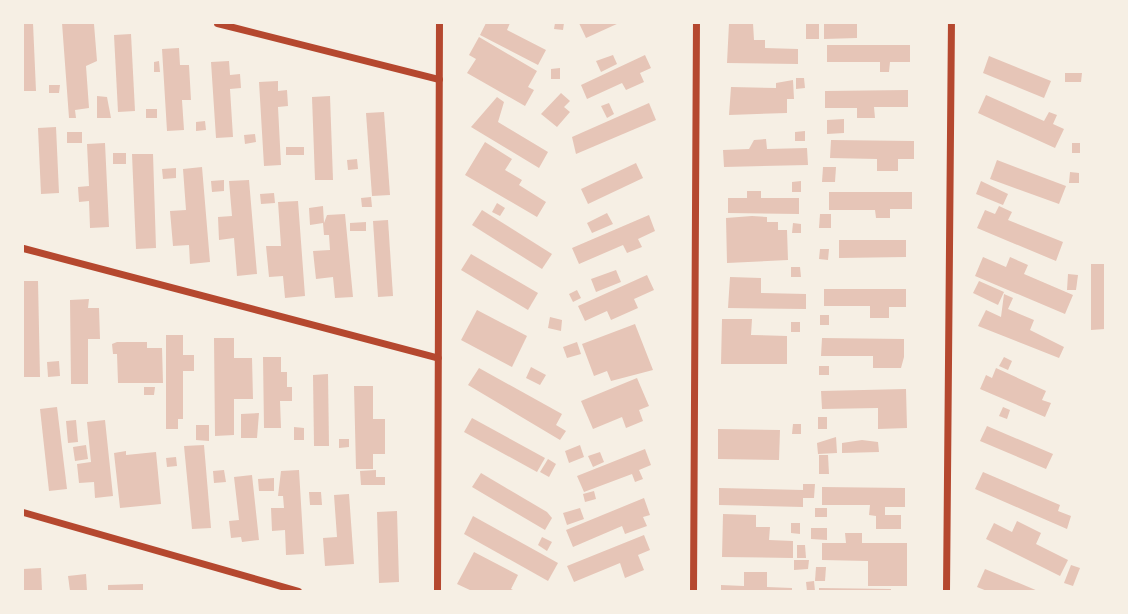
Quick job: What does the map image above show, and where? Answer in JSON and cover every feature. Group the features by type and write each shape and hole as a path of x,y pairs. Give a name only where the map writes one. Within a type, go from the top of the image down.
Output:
{"street":[{"path":"217,23 439,79"},
{"path":"437,591 439,23"},
{"path":"693,591 696,23"},
{"path":"946,591 951,23"},
{"path":"23,248 438,358"},
{"path":"23,512 298,591"}],"building":[{"path":"23,23 33,23 36,91 23,91"},
{"path":"62,23 94,24 97,61 86,66 89,108 75,110 76,118 69,118"},
{"path":"486,23 510,23 507,30 546,50 538,65 480,35"},
{"path":"555,23 564,23 563,30 554,29"},
{"path":"579,23 619,23 586,38"},
{"path":"729,23 753,23 754,40 765,40 765,48 798,49 798,64 727,63"},
{"path":"806,23 819,23 819,39 806,39"},
{"path":"824,23 857,23 857,38 824,39"},
{"path":"131,34 135,111 118,112 114,35"},
{"path":"479,37 537,71 528,87 534,90 525,106 467,73 476,59 469,55"},
{"path":"827,45 910,45 910,62 890,62 889,72 880,72 880,62 827,62"},
{"path":"179,48 180,65 189,65 191,100 182,100 184,130 167,131 162,49"},
{"path":"613,55 617,64 601,72 596,61"},
{"path":"645,55 651,68 640,73 644,82 626,90 622,83 587,99 581,85"},
{"path":"989,56 1051,81 1044,98 983,73"},
{"path":"159,61 160,72 154,72 154,62"},
{"path":"229,61 230,75 240,74 241,88 230,89 233,137 216,138 211,62"},
{"path":"560,68 560,79 551,79 551,69"},
{"path":"1065,73 1082,73 1081,82 1065,82"},
{"path":"796,78 804,78 805,88 796,89"},
{"path":"793,80 794,99 787,99 787,113 729,115 731,87 776,88 776,83"},
{"path":"278,81 278,91 287,90 288,106 278,107 281,165 264,166 259,82"},
{"path":"49,85 60,85 59,93 49,93"},
{"path":"908,90 908,107 874,107 875,118 857,118 857,108 825,108 825,91"},
{"path":"561,93 570,101 564,107 570,112 557,127 541,114"},
{"path":"986,95 1044,121 1049,112 1057,115 1053,124 1064,129 1055,148 978,113"},
{"path":"97,96 107,97 111,118 97,118"},
{"path":"330,96 333,180 315,180 312,97"},
{"path":"497,97 504,102 498,122 548,152 539,168 471,127"},
{"path":"609,103 614,114 607,118 601,106"},
{"path":"649,103 656,120 576,154 572,137"},
{"path":"146,109 157,109 157,118 146,118"},
{"path":"384,112 390,195 372,196 366,113"},
{"path":"844,119 844,133 827,134 827,120"},
{"path":"205,121 206,130 196,131 196,122"},
{"path":"56,127 59,193 41,194 38,128"},
{"path":"805,131 805,141 795,141 795,132"},
{"path":"67,132 82,132 82,143 67,143"},
{"path":"255,134 256,142 245,144 244,135"},
{"path":"766,139 767,149 807,148 808,165 724,167 723,150 749,149 754,140"},
{"path":"831,140 914,141 914,159 898,159 898,171 877,171 877,159 830,158"},
{"path":"485,142 512,159 505,170 522,180 519,185 546,202 537,217 465,175"},
{"path":"105,143 109,227 90,228 89,201 79,202 78,187 89,186 87,144"},
{"path":"1072,143 1080,143 1080,153 1072,153"},
{"path":"286,147 304,147 304,155 286,155"},
{"path":"113,153 126,153 126,164 113,164"},
{"path":"132,154 153,154 156,248 136,249"},
{"path":"357,159 358,169 348,170 347,160"},
{"path":"997,160 1066,186 1059,204 990,179"},
{"path":"636,163 643,178 588,204 581,189"},
{"path":"202,167 210,262 190,264 189,245 173,246 170,211 186,210 183,169"},
{"path":"823,167 836,167 835,182 822,182"},
{"path":"176,168 176,178 163,179 162,169"},
{"path":"1070,172 1079,173 1079,183 1069,183"},
{"path":"224,180 224,191 212,192 211,181"},
{"path":"249,180 257,274 237,276 234,238 219,240 218,217 232,216 229,181"},
{"path":"801,181 801,192 792,192 792,182"},
{"path":"981,181 1008,194 1003,205 976,194"},
{"path":"747,191 761,191 761,198 799,198 799,214 728,213 728,198 747,198"},
{"path":"829,192 912,192 912,209 890,209 890,218 876,218 875,210 829,210"},
{"path":"274,193 275,203 261,204 260,194"},
{"path":"371,197 372,207 362,207 361,198"},
{"path":"298,201 305,296 285,298 283,276 269,277 266,246 281,246 278,202"},
{"path":"497,203 505,208 500,216 492,212"},
{"path":"323,206 324,223 327,215 345,214 353,297 335,298 333,277 316,279 313,251 330,250 329,235 324,235 323,223 310,225 309,208"},
{"path":"999,206 1012,212 1008,220 1063,242 1056,261 977,228 985,210 995,214"},
{"path":"482,210 552,254 542,269 472,225"},
{"path":"607,213 613,224 592,233 587,223"},
{"path":"820,214 831,214 831,228 819,228"},
{"path":"649,215 655,231 638,239 642,247 627,253 623,245 579,264 572,248"},
{"path":"767,217 767,222 778,222 778,230 787,230 788,260 727,263 726,218"},
{"path":"388,220 393,296 378,297 373,221"},
{"path":"366,222 366,231 350,231 350,223"},
{"path":"793,223 801,224 801,233 792,233"},
{"path":"839,240 906,240 906,257 839,258"},
{"path":"820,249 829,249 828,260 819,259"},
{"path":"471,254 538,293 528,310 461,270"},
{"path":"983,257 1006,267 1010,257 1028,265 1024,274 1073,295 1065,314 975,276"},
{"path":"1091,264 1105,264 1105,329 1091,330"},
{"path":"791,267 800,267 801,277 791,277"},
{"path":"616,270 621,282 596,292 591,279"},
{"path":"1068,274 1078,275 1076,290 1067,290"},
{"path":"647,275 654,290 634,299 638,308 611,320 607,311 585,321 578,306"},
{"path":"730,277 761,278 761,293 806,294 806,309 728,308"},
{"path":"23,281 38,281 40,377 23,377"},
{"path":"979,281 1004,292 998,305 973,293"},
{"path":"824,289 906,289 906,307 889,307 889,318 870,318 870,306 824,306"},
{"path":"577,290 581,298 573,302 569,294"},
{"path":"1004,294 1013,298 1008,309 1034,320 1030,330 1064,347 1059,358 978,326 986,310 1001,317"},
{"path":"89,299 88,308 99,308 100,339 88,339 88,384 71,384 70,300"},
{"path":"477,310 527,336 512,367 461,340"},
{"path":"820,315 829,315 829,325 820,325"},
{"path":"550,317 562,320 561,331 548,328"},
{"path":"722,319 752,319 751,335 787,336 787,364 721,364"},
{"path":"791,322 800,322 800,332 791,332"},
{"path":"635,324 653,370 611,381 607,371 594,376 582,344"},
{"path":"166,335 183,335 183,355 194,355 194,371 183,371 183,419 178,419 178,429 166,429"},
{"path":"214,338 234,338 234,358 252,358 253,399 234,399 234,435 215,436"},
{"path":"822,338 904,339 901,368 873,368 873,356 821,356"},
{"path":"147,342 147,348 162,348 163,383 118,383 117,354 113,354 112,344"},
{"path":"577,342 581,354 567,358 563,347"},
{"path":"263,357 281,357 281,372 287,372 287,387 292,387 292,401 280,401 281,428 264,428"},
{"path":"1004,357 1012,361 1008,370 999,366"},
{"path":"59,361 60,376 48,377 47,362"},
{"path":"819,366 829,366 829,375 819,375"},
{"path":"531,367 546,375 540,385 526,378"},
{"path":"479,368 562,414 556,425 566,431 560,440 468,385"},
{"path":"996,368 1046,391 1042,400 1051,403 1045,417 980,389 986,375 992,378"},
{"path":"328,374 329,446 314,446 313,375"},
{"path":"637,378 649,406 639,410 643,421 626,428 622,417 593,429 581,401"},
{"path":"354,386 373,386 373,419 385,419 385,454 373,454 373,469 356,469"},
{"path":"144,387 155,387 154,395 144,395"},
{"path":"906,389 907,428 878,429 878,408 822,409 821,391"},
{"path":"57,407 67,489 49,491 40,409"},
{"path":"1003,407 1010,410 1007,419 999,416"},
{"path":"259,413 257,438 241,438 241,414"},
{"path":"818,417 827,417 827,429 818,429"},
{"path":"472,418 545,458 537,472 464,432"},
{"path":"76,420 78,442 68,443 66,421"},
{"path":"105,420 113,496 95,498 94,482 79,483 77,464 91,462 87,422"},
{"path":"793,424 801,424 801,434 792,434"},
{"path":"196,425 209,425 209,441 196,440"},
{"path":"987,426 1053,454 1046,469 980,441"},
{"path":"294,427 304,428 304,440 294,440"},
{"path":"718,429 780,430 779,460 718,459"},
{"path":"836,437 837,453 818,454 817,443"},
{"path":"339,439 349,439 349,447 339,448"},
{"path":"862,440 878,442 879,452 842,453 842,443"},
{"path":"86,445 88,459 75,461 73,447"},
{"path":"204,445 211,528 192,529 184,446"},
{"path":"580,445 584,457 569,463 565,451"},
{"path":"645,449 651,465 639,470 643,479 635,482 632,474 584,492 577,476"},
{"path":"126,451 126,455 156,452 161,504 120,508 114,453"},
{"path":"600,452 604,462 593,467 588,456"},
{"path":"819,455 828,455 829,474 819,474"},
{"path":"176,457 177,466 167,467 166,458"},
{"path":"548,459 556,464 549,477 540,472"},
{"path":"224,470 226,482 214,483 213,471"},
{"path":"299,470 304,554 286,555 285,530 272,531 271,508 284,508 283,496 278,496 281,471"},
{"path":"376,470 376,477 385,477 385,485 361,485 360,471"},
{"path":"983,472 1060,505 1058,511 1071,516 1067,529 975,489"},
{"path":"481,473 547,512 552,518 545,530 472,487"},
{"path":"252,475 259,540 242,542 241,537 231,538 229,521 239,520 234,477"},
{"path":"274,478 274,491 259,491 258,479"},
{"path":"803,484 815,484 814,498 803,498 803,507 719,505 719,488 803,490"},
{"path":"822,487 905,488 905,507 885,507 885,515 901,515 901,529 876,529 876,516 869,515 870,505 822,505"},
{"path":"594,491 596,499 585,502 583,494"},
{"path":"309,492 321,492 322,505 310,505"},
{"path":"349,494 354,564 325,566 323,538 337,537 334,495"},
{"path":"644,498 650,515 643,517 647,526 625,534 622,526 573,547 566,530"},
{"path":"580,508 584,519 567,525 563,513"},
{"path":"815,508 827,508 827,517 815,517"},
{"path":"397,511 399,582 379,583 377,512"},
{"path":"723,514 756,515 756,527 770,527 769,540 793,541 793,558 722,557"},
{"path":"473,516 558,563 548,581 464,534"},
{"path":"1017,521 1041,533 1036,544 1068,560 1060,576 986,539 994,523 1012,532"},
{"path":"791,523 800,523 800,534 791,533"},
{"path":"811,528 827,528 827,540 811,539"},
{"path":"845,533 862,533 862,543 907,543 907,586 868,586 868,561 822,560 822,543 846,543"},
{"path":"644,535 650,550 638,555 644,570 625,578 620,563 574,582 567,566"},
{"path":"542,537 552,542 547,551 538,545"},
{"path":"797,545 805,545 806,558 797,558"},
{"path":"474,552 518,575 511,589 515,591 472,591 457,584"},
{"path":"794,560 809,560 808,569 794,570"},
{"path":"1071,565 1080,568 1073,586 1064,583"},
{"path":"816,567 826,567 825,581 815,581"},
{"path":"41,568 42,591 24,591 23,569"},
{"path":"985,569 1038,591 987,591 977,587"},
{"path":"744,572 767,572 767,587 792,588 792,591 721,591 721,585 744,586"},
{"path":"86,574 87,591 70,591 68,576"},
{"path":"814,581 815,591 807,591 806,582"},
{"path":"143,584 143,591 108,591 108,585"},
{"path":"819,588 891,589 891,591 819,591"}]}
